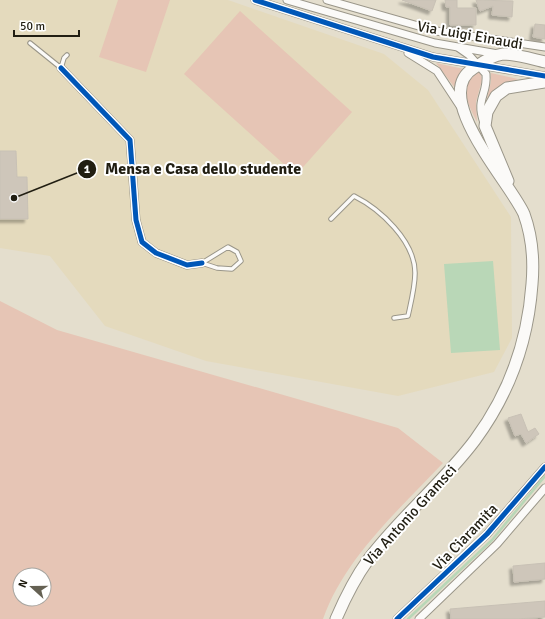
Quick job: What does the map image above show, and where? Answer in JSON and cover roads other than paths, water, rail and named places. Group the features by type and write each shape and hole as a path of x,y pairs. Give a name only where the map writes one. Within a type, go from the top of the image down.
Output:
{"main road":[{"path":"513,193 487,158 463,110 460,92 462,82 468,72 478,65 502,54 545,62"},
{"path":"513,193 485,126 490,106 501,92 515,85 545,82"},
{"name":"Via Antonio Gramsci","path":"336,619 348,593 367,561 382,542 463,455 475,440 495,408 514,371 524,337 532,280 531,242 523,212 513,193"}],"street":[{"path":"255,0 433,57 545,76"},
{"path":"287,0 435,43 502,54"},
{"name":"Via Luigi Einaudi","path":"327,0 436,31 545,47"},
{"path":"398,47 437,71 463,110"},
{"path":"457,47 486,74 486,83 480,106 485,126"},
{"path":"62,68 130,140 136,220 142,242 156,253 187,265 202,263"},
{"name":"Via Ciaramita","path":"397,619 487,534 545,468"},
{"name":"Via Ciaramita","path":"419,619 497,544 545,488"},
{"path":"524,492 535,500"}],"lane":[{"path":"30,43 62,68 64,58 68,55"},
{"path":"331,219 354,196 363,201 395,228 412,251 415,272 408,316 394,318"},
{"path":"228,247 237,252 241,261 232,269 217,268 202,263 228,247"}],"waterway":[{"path":"408,619 492,540 545,476"}],"place":[{"name":"Mensa e Casa dello studente","path":"14,198"}]}
